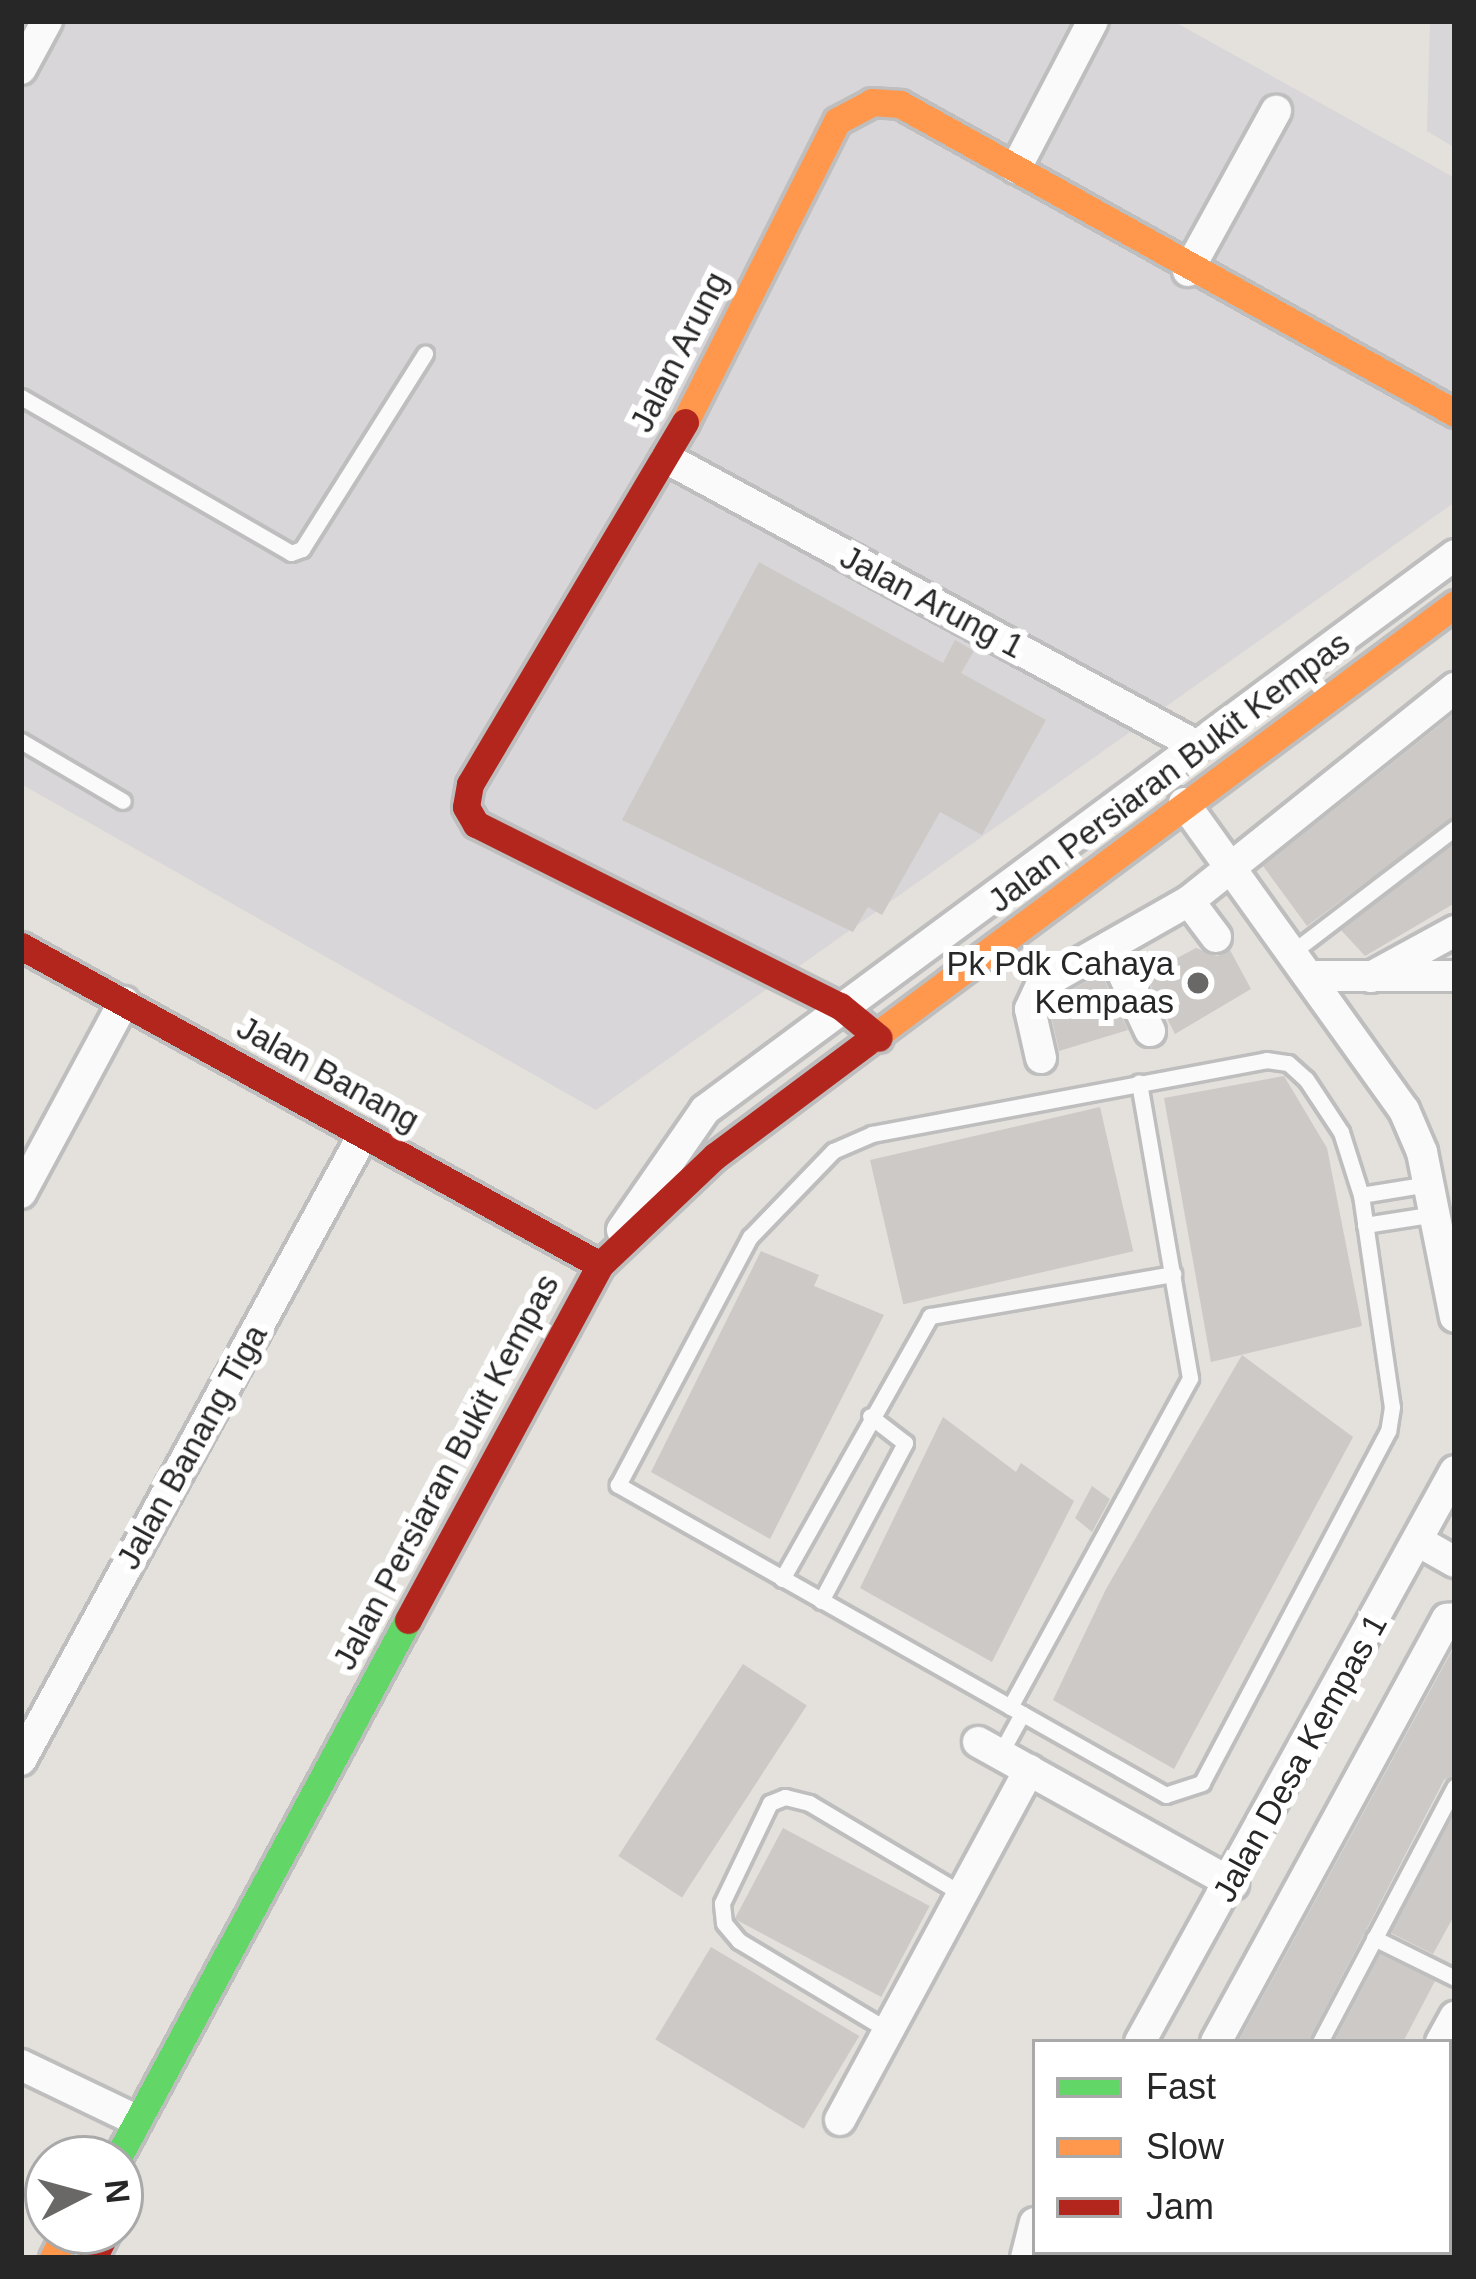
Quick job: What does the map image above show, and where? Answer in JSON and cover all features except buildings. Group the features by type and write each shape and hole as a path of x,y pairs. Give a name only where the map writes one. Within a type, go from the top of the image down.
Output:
{"street":[{"path":"21,69 47,21"},
{"path":"1016,168 1093,21"},
{"name":"Jalan Arung","path":"879,1038 840,1006 476,824 466,807 470,784 666,458 837,122 872,102 900,104 1189,272 1455,413"},
{"path":"1189,272 1276,111"},
{"name":"Jalan Arung 1","path":"666,458 1197,746"},
{"path":"600,1265 705,1110 1455,555"},
{"name":"Jalan Persiaran Bukit Kempas","path":"129,2135 600,1265 662,1199 1455,604"},
{"path":"1040,1058 1030,1010 1041,985 1190,901 1455,688"},
{"path":"1184,803 1314,976 1404,1110 1432,1199 1455,1317"},
{"path":"1190,901 1216,937"},
{"path":"1371,977 1455,931"},
{"name":"Jalan Banang","path":"21,946 600,1265"},
{"path":"1110,946 1150,1031"},
{"path":"1314,976 1455,976"},
{"path":"21,1193 124,1002"},
{"name":"Jalan Banang Tiga","path":"21,1760 362,1135"},
{"name":"Jalan Desa Kempas 1","path":"1142,2039 1233,1884 1455,1471"},
{"path":"1418,1540 1455,1562"},
{"path":"1218,2039 1447,1619 1455,1618"},
{"path":"989,1748 1233,1884"},
{"path":"840,2120 1029,1770"},
{"path":"21,2065 136,2120"}],"lane":[{"path":"21,397 291,553 302,549 424,354"},
{"path":"21,741 123,801"},
{"path":"1294,951 1455,828"},
{"path":"1266,1060 1288,1064 1341,1132 1360,1195 1391,1384 1388,1431 1202,1784 1166,1795 619,1485 750,1237 779,1200 848,1141 1266,1060"},
{"path":"989,1748 1016,1711 1190,1378 1139,1082"},
{"path":"1360,1195 1432,1199"},
{"path":"1365,1225 1432,1199"},
{"path":"782,1579 930,1316 1173,1274"},
{"path":"820,1601 905,1443 870,1416"},
{"path":"1322,2039 1455,1786"},
{"path":"889,2031 740,1941 724,1924 722,1903 770,1803 785,1797 809,1803 962,1894"},
{"path":"1374,1938 1455,1978"}],"shaded area":[{"path":"21,21 1173,21 1455,178 1455,502 596,1110 21,784"},
{"path":"1430,21 1455,21 1455,148 1427,131"}],"traffic: fast":[{"path":"130,2135 408,1620"}],"traffic: slow":[{"path":"685,422 837,121 872,102 900,104 1455,413"},
{"path":"866,1043 1455,604"}],"traffic: jam":[{"path":"685,422 470,784 466,807 476,824 840,1006 879,1038"},
{"path":"21,946 600,1265"},
{"path":"408,1620 600,1265 715,1156 866,1043"}],"place":[{"name":"Pk Pdk Cahaya Kempaas","path":"1198,983"}]}
